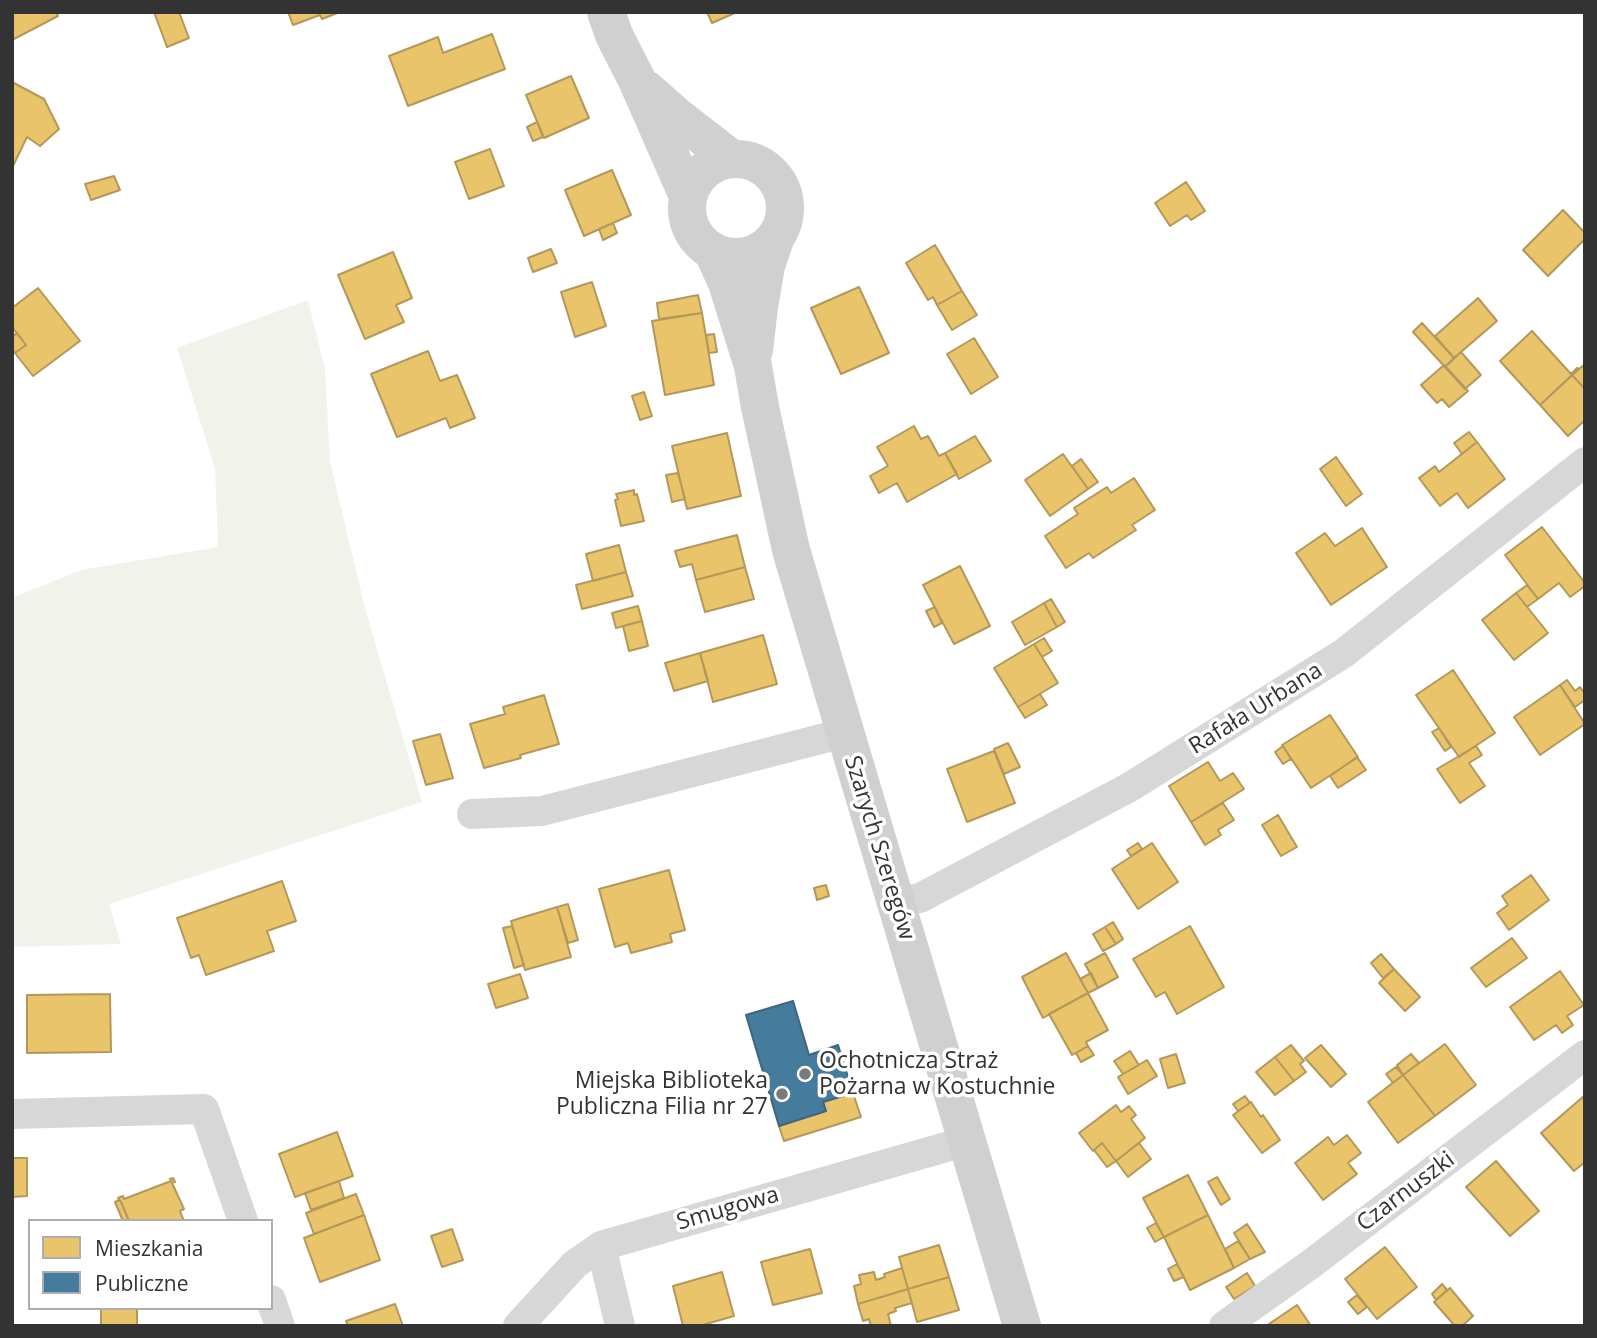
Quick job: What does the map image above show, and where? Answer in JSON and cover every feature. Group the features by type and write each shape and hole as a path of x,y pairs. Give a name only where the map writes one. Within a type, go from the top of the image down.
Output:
{"street":[{"path":"606,12 688,196"},
{"path":"637,80 679,118 732,159"},
{"path":"732,159 747,160 762,166 773,176 781,189 785,206 783,223 775,239 762,250 746,256 729,257 713,251 699,241 690,227 687,211 688,196 694,182 704,170 717,162 732,159"},
{"name":"Szarych Szeregów","path":"753,366 766,266 775,239"},
{"name":"Szarych Szeregów","path":"713,251 727,283 753,366 791,550 1022,1326"},
{"name":"Rafała Urbana","path":"895,902 920,898 1130,787 1344,653 1585,462"},
{"path":"472,814 542,811 844,733"},
{"name":"Czarnuszki","path":"1224,1326 1311,1264 1585,1055"},
{"path":"12,1114 204,1109 242,1219"},
{"name":"Smugowa","path":"518,1326 575,1264 601,1246 967,1141"},
{"path":"601,1246 620,1326"},
{"path":"273,1306 280,1326"}],"shaded area":[{"path":"308,300 325,369 330,462 366,612 422,802 109,904 121,944 12,947 12,598 81,570 218,547 215,468 177,348"}],"building: Mieszkania":[{"path":"12,12 56,12 58,16 12,40"},
{"path":"154,12 179,12 189,38 167,47"},
{"path":"288,12 340,12 322,19 320,15 293,25"},
{"path":"707,12 737,12 712,23"},
{"path":"492,34 505,69 408,106 389,56 438,37 443,53"},
{"path":"571,76 589,118 544,138 526,95"},
{"path":"12,82 44,99 59,129 40,146 27,137 13,166"},
{"path":"537,122 543,137 533,141 527,127"},
{"path":"490,149 504,186 469,199 455,162"},
{"path":"612,170 631,215 584,236 565,190"},
{"path":"114,176 120,190 91,200 85,184"},
{"path":"1186,182 1205,211 1191,220 1187,215 1170,226 1155,203"},
{"path":"1563,210 1585,233 1585,239 1548,276 1523,250"},
{"path":"613,223 617,233 603,240 599,229"},
{"path":"935,245 962,291 937,305 933,297 928,300 906,263"},
{"path":"551,249 557,263 533,272 528,258"},
{"path":"393,252 412,298 396,305 404,322 365,339 338,275"},
{"path":"592,282 606,326 575,337 561,292"},
{"path":"859,287 889,353 841,374 811,308"},
{"path":"38,288 80,341 33,376 15,353 26,345 12,327 12,308"},
{"path":"962,291 977,315 952,330 937,305"},
{"path":"698,295 702,313 659,319 657,303"},
{"path":"1478,298 1497,321 1454,358 1435,336"},
{"path":"702,313 714,385 665,395 652,321"},
{"path":"1422,323 1454,358 1445,367 1413,332"},
{"path":"1532,331 1571,374 1579,369 1540,405 1500,361"},
{"path":"17,333 26,345 15,353 12,349 12,337"},
{"path":"714,334 717,352 709,353 706,335"},
{"path":"974,338 998,377 971,394 947,354"},
{"path":"428,351 440,381 457,375 475,418 450,428 446,418 397,437 371,374"},
{"path":"1461,352 1481,375 1465,389 1445,367"},
{"path":"1585,364 1585,389 1572,375"},
{"path":"1444,365 1468,391 1449,407 1442,399 1437,403 1421,385"},
{"path":"1572,375 1585,389 1585,420 1568,436 1540,405"},
{"path":"644,392 652,416 640,420 632,396"},
{"path":"914,426 921,439 928,436 939,456 945,453 957,474 907,502 897,483 879,493 870,476 888,466 877,447"},
{"path":"1469,432 1477,442 1462,454 1454,443"},
{"path":"727,433 741,496 687,509 672,446"},
{"path":"975,436 991,461 959,479 945,453"},
{"path":"1477,442 1505,479 1468,508 1457,493 1440,506 1419,478 1435,466 1439,472"},
{"path":"1063,454 1088,489 1050,516 1025,480"},
{"path":"1336,457 1362,494 1346,506 1320,469"},
{"path":"1081,459 1098,482 1088,489 1072,466"},
{"path":"678,473 685,499 672,502 666,475"},
{"path":"1134,478 1155,510 1132,525 1136,530 1093,558 1089,553 1066,568 1045,536 1078,514 1074,508 1107,487 1111,493"},
{"path":"634,490 644,521 621,526 616,494"},
{"path":"1542,527 1585,583 1585,586 1570,597 1559,583 1538,599 1505,555"},
{"path":"1362,528 1387,567 1331,605 1296,553 1325,533 1335,546"},
{"path":"737,535 745,567 696,580 692,564 680,567 675,551"},
{"path":"619,545 626,572 593,581 586,554"},
{"path":"960,566 990,626 954,644 923,585"},
{"path":"745,567 754,599 705,612 696,580"},
{"path":"626,572 633,596 582,609 576,585"},
{"path":"1527,585 1538,599 1527,607 1516,593"},
{"path":"1516,593 1548,633 1514,660 1482,620"},
{"path":"1051,599 1065,622 1057,627 1044,603"},
{"path":"1044,603 1057,627 1025,645 1012,622"},
{"path":"638,606 642,621 616,628 612,613"},
{"path":"935,607 942,623 934,627 926,611"},
{"path":"642,621 648,646 629,651 623,626"},
{"path":"763,635 777,684 713,702 700,653"},
{"path":"1044,638 1052,651 1042,657 1034,644"},
{"path":"1034,644 1058,683 1018,707 994,668"},
{"path":"700,653 708,681 674,691 665,663"},
{"path":"1453,670 1495,733 1459,757 1416,695"},
{"path":"1567,680 1575,691 1580,687 1585,694 1585,700 1575,707 1560,685"},
{"path":"1560,685 1585,724 1540,755 1514,717"},
{"path":"1040,694 1047,705 1025,718 1018,707"},
{"path":"544,695 559,744 484,768 470,724 505,714 503,707"},
{"path":"1330,715 1358,757 1311,788 1282,745"},
{"path":"1439,728 1451,747 1445,751 1432,732"},
{"path":"440,734 453,778 426,785 413,741"},
{"path":"1008,743 1020,767 1004,774 994,749"},
{"path":"1283,746 1291,759 1283,764 1275,752"},
{"path":"1476,746 1482,755 1469,763 1485,786 1460,803 1437,769"},
{"path":"994,751 1015,803 967,822 947,769"},
{"path":"1357,757 1366,770 1338,788 1330,776"},
{"path":"1208,762 1220,781 1233,773 1244,789 1191,822 1169,786"},
{"path":"1223,803 1234,820 1218,830 1221,835 1205,845 1191,822"},
{"path":"1278,815 1297,847 1281,856 1262,825"},
{"path":"1138,843 1142,849 1131,856 1127,850"},
{"path":"1152,843 1178,882 1138,909 1112,869"},
{"path":"669,870 685,930 670,934 672,942 631,953 628,943 615,947 599,889"},
{"path":"1531,875 1549,900 1509,930 1497,913 1508,905 1502,896"},
{"path":"282,881 296,921 267,931 274,951 206,975 199,955 191,958 177,918"},
{"path":"826,885 829,896 817,900 814,888"},
{"path":"568,904 578,940 568,943 557,907"},
{"path":"557,907 571,957 525,970 511,921"},
{"path":"1113,922 1123,939 1116,944 1105,927"},
{"path":"512,926 524,965 514,968 503,928"},
{"path":"1190,926 1224,987 1177,1014 1165,992 1156,997 1133,959"},
{"path":"1105,927 1116,944 1103,951 1093,934"},
{"path":"1512,938 1527,958 1486,987 1471,968"},
{"path":"1066,953 1088,993 1043,1018 1022,977"},
{"path":"1105,953 1118,977 1098,988 1085,964"},
{"path":"1381,954 1394,969 1383,978 1371,963"},
{"path":"1394,969 1420,997 1405,1011 1379,983"},
{"path":"1560,971 1584,1005 1567,1016 1573,1025 1562,1033 1556,1025 1534,1040 1510,1007"},
{"path":"1091,973 1098,988 1088,993 1080,979"},
{"path":"520,974 528,998 496,1008 488,984"},
{"path":"1088,993 1108,1030 1086,1042 1088,1046 1072,1055 1049,1014"},
{"path":"110,994 111,1052 27,1053 27,995"},
{"path":"1445,1044 1476,1085 1435,1116 1403,1075"},
{"path":"1291,1045 1304,1061 1300,1064 1306,1072 1294,1081 1275,1057"},
{"path":"1321,1045 1346,1074 1331,1087 1305,1058"},
{"path":"1088,1046 1094,1055 1081,1062 1076,1053"},
{"path":"1130,1051 1139,1065 1123,1074 1114,1061"},
{"path":"1176,1054 1185,1083 1168,1088 1160,1059"},
{"path":"1411,1054 1419,1063 1403,1075 1397,1065"},
{"path":"1275,1057 1294,1081 1275,1095 1256,1072"},
{"path":"1147,1060 1157,1076 1128,1094 1118,1077"},
{"path":"1396,1067 1403,1075 1393,1083 1386,1074"},
{"path":"1403,1075 1435,1116 1398,1143 1368,1102"},
{"path":"853,1093 861,1117 784,1141 779,1126 826,1111 823,1102"},
{"path":"1245,1096 1250,1103 1238,1111 1233,1104"},
{"path":"1584,1096 1585,1162 1574,1171 1541,1133"},
{"path":"1251,1102 1280,1140 1262,1153 1233,1115"},
{"path":"1116,1105 1121,1112 1129,1106 1136,1115 1131,1119 1145,1138 1116,1161 1102,1143 1093,1151 1079,1133"},
{"path":"337,1132 353,1176 295,1197 279,1154"},
{"path":"1347,1135 1361,1153 1348,1163 1357,1174 1323,1200 1295,1163 1328,1137 1334,1145"},
{"path":"1102,1143 1116,1161 1107,1167 1094,1150"},
{"path":"1139,1143 1151,1159 1128,1177 1116,1161"},
{"path":"12,1158 27,1158 27,1196 12,1197"},
{"path":"1496,1161 1539,1211 1510,1236 1466,1187"},
{"path":"1188,1175 1208,1215 1164,1237 1143,1198"},
{"path":"1217,1177 1230,1199 1221,1205 1208,1182"},
{"path":"173,1178 175,1182 172,1183 184,1209 180,1211 183,1219 128,1219 118,1198 123,1196 124,1199 171,1181"},
{"path":"339,1181 344,1198 311,1210 305,1193"},
{"path":"356,1194 364,1215 314,1234 306,1213"},
{"path":"115,1202 121,1202 128,1219 122,1219"},
{"path":"364,1215 380,1260 320,1282 304,1238"},
{"path":"1208,1215 1234,1268 1190,1290 1164,1237"},
{"path":"1156,1223 1164,1237 1155,1242 1147,1228"},
{"path":"1247,1224 1265,1252 1250,1259 1234,1233"},
{"path":"452,1229 463,1260 442,1267 431,1236"},
{"path":"1238,1241 1250,1259 1234,1268 1225,1249"},
{"path":"939,1245 949,1277 908,1289 899,1257"},
{"path":"1385,1247 1417,1287 1377,1319 1345,1279"},
{"path":"810,1249 822,1293 773,1305 761,1262"},
{"path":"1177,1264 1184,1277 1174,1281 1168,1269"},
{"path":"902,1268 908,1289 858,1304 854,1286 861,1284 859,1275 874,1272 876,1280"},
{"path":"722,1272 734,1316 699,1326 683,1326 673,1286"},
{"path":"1247,1273 1255,1286 1234,1299 1226,1287"},
{"path":"949,1277 959,1310 917,1322 908,1289"},
{"path":"1442,1284 1447,1290 1436,1300 1432,1294"},
{"path":"1450,1288 1473,1316 1462,1326 1455,1326 1434,1302"},
{"path":"908,1289 912,1303 895,1308 896,1311 888,1314 891,1326 871,1326 869,1319 863,1321 858,1304"},
{"path":"1357,1295 1367,1307 1358,1314 1348,1302"},
{"path":"395,1304 403,1326 348,1326 346,1321"},
{"path":"1297,1305 1311,1326 1266,1326"},
{"path":"101,1310 137,1310 137,1326 101,1326"}],"building: Publiczne":[{"name":"Ochotnicza Straż Pożarna w Kostuchnie","path":"793,1001 809,1055 838,1045 853,1093 823,1102 826,1111 779,1126 746,1015"}],"place":[{"name":"Ochotnicza Straż Pożarna w Kostuchnie","path":"805,1074"},
{"name":"Miejska Biblioteka Publiczna Filia nr 27","path":"782,1094"}]}
